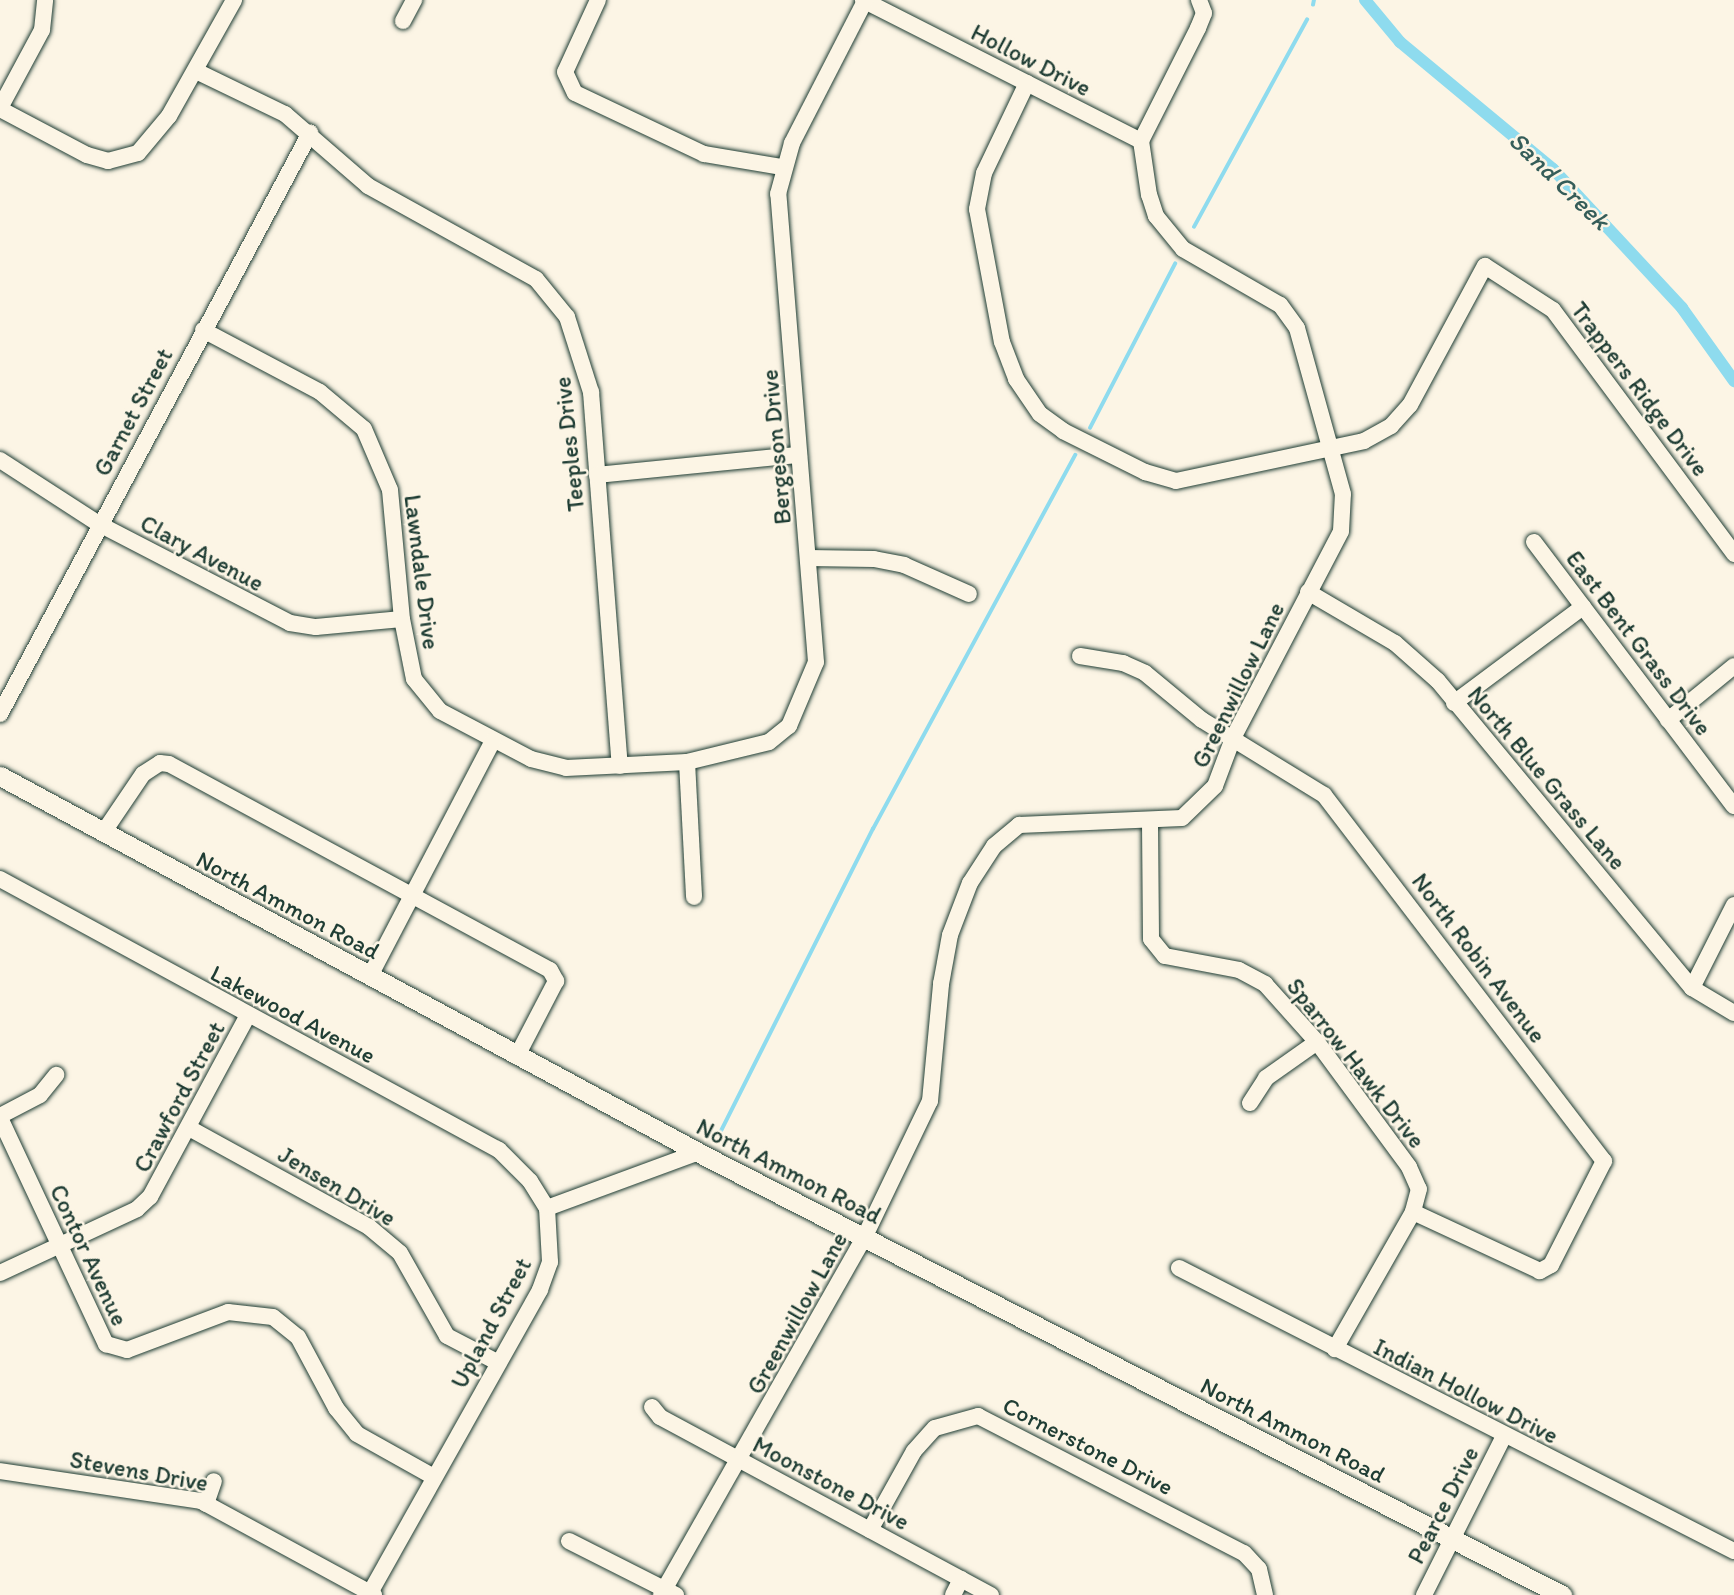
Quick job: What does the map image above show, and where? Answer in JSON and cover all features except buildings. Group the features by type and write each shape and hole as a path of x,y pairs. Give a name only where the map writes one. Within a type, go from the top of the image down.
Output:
{"main road":[{"name":"North Ammon Road","path":"0,776 699,1152 1562,1595"}],"street":[{"path":"45,0 42,30 0,109 99,159 138,153 197,71 234,0"},
{"path":"403,21 414,0"},
{"path":"598,0 565,72 575,93 704,154 782,167"},
{"name":"Bergeson Drive","path":"620,766 687,762 747,752 789,726 816,662 778,194 782,167 864,1"},
{"name":"Hollow Drive","path":"864,1 1141,141"},
{"path":"1141,141 1201,6"},
{"name":"Teeples Drive","path":"197,71 285,114 368,186 552,293 572,328 591,392 620,766"},
{"name":"Trappers Ridge Drive","path":"1027,83 984,173 977,209 1002,342 1016,379 1040,414 1145,472 1176,481 1332,450 1391,426 1410,405 1485,266 1553,310 1734,554"},
{"name":"Garnet Street","path":"0,714 310,133"},
{"name":"Greenwillow Lane","path":"667,1593 864,1238 930,1101 950,935 970,883 993,846 1019,825 1057,820 1150,823 1182,818 1215,786 1233,738 1341,531 1343,494 1297,328 1280,305 1202,262 1170,235 1149,195 1141,141"},
{"name":"Lawndale Drive","path":"203,330 320,392 364,429 390,490 402,619 414,679 424,695 440,711 493,741 566,768 620,766"},
{"path":"597,475 799,455"},
{"name":"Clary Avenue","path":"0,460 99,524 290,623 316,627 402,619"},
{"name":"East Bent Grass Drive","path":"1534,542 1734,806"},
{"path":"808,558 874,558 904,565 969,594"},
{"name":"North Blue Grass Lane","path":"1308,592 1395,643 1454,703 1692,988 1734,1013"},
{"path":"1454,703 1583,607"},
{"name":"North Robin Avenue","path":"1080,656 1123,663 1145,673 1233,738 1324,795 1604,1161 1551,1265 1540,1271 1413,1212"},
{"path":"1668,720 1734,666"},
{"path":"370,976 493,741"},
{"path":"687,762 694,897"},
{"path":"103,833 143,774 160,763 169,764 414,895 550,970 556,981 517,1055"},
{"name":"Sparrow Hawk Drive","path":"1150,823 1151,939 1165,956 1239,970 1265,984 1317,1042 1409,1167 1419,1189 1413,1212 1335,1349"},
{"name":"Lakewood Avenue","path":"0,879 247,1017 499,1150 530,1181 547,1208"},
{"path":"1692,988 1734,905"},
{"name":"Crawford Street","path":"0,1273 137,1209 167,1173 247,1017"},
{"path":"1250,1103 1266,1078 1317,1042"},
{"path":"0,1117 40,1095 56,1075"},
{"name":"Contor Avenue","path":"0,1117 57,1246 106,1344 127,1350 228,1312 273,1317 298,1337 336,1408 357,1434 434,1477"},
{"name":"Jensen Drive","path":"189,1128 369,1227 400,1253 447,1336 497,1362"},
{"path":"547,1208 699,1152"},
{"name":"Upland Street","path":"371,1594 550,1262 547,1208"},
{"name":"Indian Hollow Drive","path":"1179,1268 1734,1551"},
{"name":"Moonstone Drive","path":"652,1407 741,1461 991,1595"},
{"name":"Cornerstone Drive","path":"870,1530 914,1451 934,1428 978,1416 1244,1553 1259,1569 1265,1595"},
{"name":"Pearce Drive","path":"1424,1595 1504,1436"},
{"name":"Stevens Drive","path":"0,1471 206,1504 371,1594"},
{"path":"206,1504 214,1482"},
{"path":"569,1541 667,1593"},
{"path":"953,1595 961,1579"}],"waterway":[{"path":"1313,5 1314,0"},
{"name":"Sand Creek","path":"1365,0 1400,42 1553,169 1682,308 1734,381"},
{"path":"1194,227 1307,20"},
{"path":"1090,428 1175,264"},
{"path":"721,1131 873,829 1075,455"}]}
